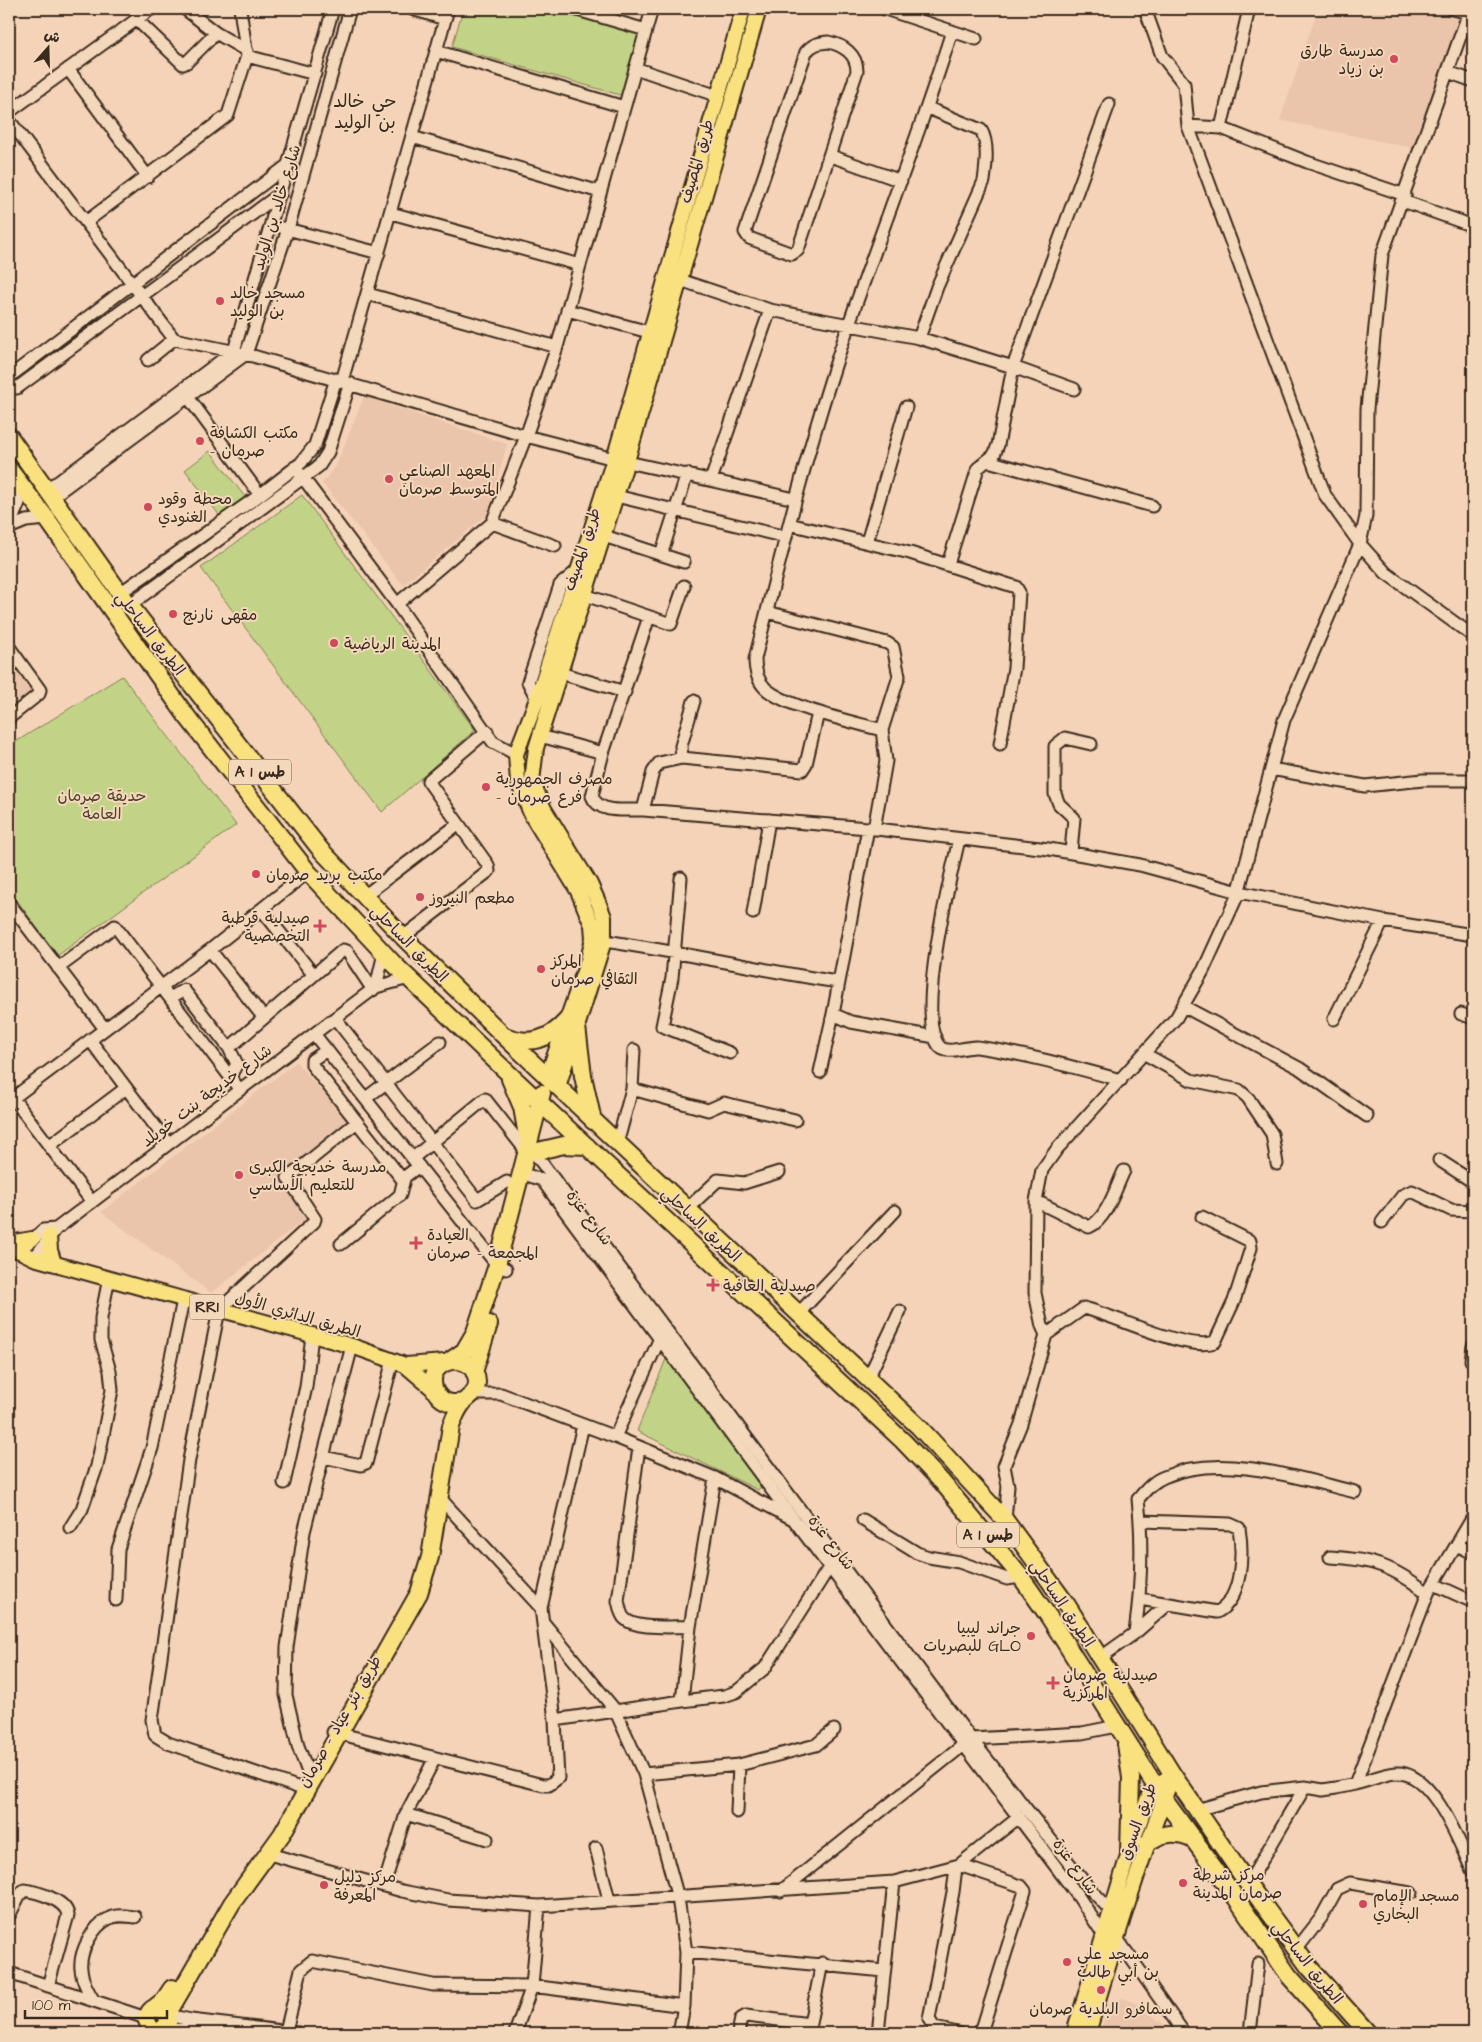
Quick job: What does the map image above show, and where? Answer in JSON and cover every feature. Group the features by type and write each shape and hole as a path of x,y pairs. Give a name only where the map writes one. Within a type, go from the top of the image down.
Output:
{"highway":[{"name":"الطريق الساحلي","path":"9,436 125,599 320,849 404,937 504,1036 919,1427 1005,1520 1067,1605 1173,1775 1248,1884 1296,1950 1368,2033"},
{"name":"الطريق الساحلي","path":"9,469 47,519 184,714 308,872 409,978 903,1441 948,1488 1021,1577 1049,1617 1159,1791 1289,1976 1340,2033"},
{"path":"504,1036 517,1041 538,1040 572,1024 593,1121"},
{"path":"505,1070 522,1107 534,1153 530,1176 501,1267 472,1339 464,1351 434,1373 437,1394 452,1404 468,1398 476,1385 475,1374 501,1267 534,1153 552,1082"},
{"path":"534,1153 564,1145 587,1146"},
{"path":"448,1361 467,1364 475,1374"},
{"name":"طريق بئر عياد - صرمان","path":"154,2022 235,1898 270,1854 409,1599 419,1575 444,1424 445,1411 437,1394"},
{"name":"طريق بئر عياد - صرمان","path":"154,2022 164,2000 225,1897 262,1851 308,1772 335,1733 419,1593 430,1558 452,1426 468,1398"},
{"path":"1049,1617 1067,1605"},
{"path":"1121,1732 1131,1778 1129,1852"},
{"path":"1146,1844 1155,1838 1169,1834 1185,1835 1194,1839"}],"main road":[{"name":"طريق المصيف","path":"552,1082 604,941 604,917 590,884 544,809 532,781 540,736 616,496 621,460 649,332 743,9"},
{"name":"طريق المصيف","path":"572,1024 593,938 592,925 578,890 532,816 518,782 516,754 537,698 578,570 621,460 680,280 759,9"},
{"path":"52,1232 50,1250 54,1262"},
{"path":"9,1245 32,1239"},
{"name":"الطريق الدائري الأول","path":"9,1245 28,1256 352,1346 399,1363"},
{"path":"399,1363 448,1361"},
{"path":"399,1363 437,1394"},
{"name":"طريق السوق","path":"1088,2033 1129,1852 1149,1795 1159,1791 1173,1775"},
{"name":"طريق السوق","path":"1116,1914 1146,1844 1159,1791"},
{"name":"طريق السوق","path":"1074,2033 1110,1936"}],"street":[{"path":"9,112 151,9"},
{"path":"185,9 247,54 315,74"},
{"path":"86,222 228,116 247,54 240,9"},
{"name":"شارع خالد بن الوليد","path":"234,351 333,9"},
{"name":"شارع خالد بن الوليد","path":"246,354 288,229 350,9"},
{"path":"125,599 304,478 319,466 328,452 342,381 447,14 412,9"},
{"path":"574,9 646,30"},
{"path":"397,604 492,524 526,436 557,347 652,9"},
{"path":"886,9 976,39"},
{"path":"1145,9 1162,56 1184,84 1188,126 1304,434 1320,484 1360,544 1398,583 1473,636"},
{"path":"1221,128 1249,9"},
{"path":"1046,1334 1042,1326 1035,1293 1036,1201 1040,1176 1048,1160 1145,1054 1183,1006 1203,971 1239,891 1284,720 1360,544 1366,516 1367,409 1380,263 1469,11 1452,9"},
{"path":"136,19 183,64 216,33"},
{"path":"882,730 818,713 771,692 761,682 755,667 755,659 795,499 849,325 928,108 952,31"},
{"path":"818,43 838,44 854,56 858,64 831,156 797,252 792,254 749,238 745,232 806,52 811,46 818,43"},
{"path":"436,51 624,107"},
{"path":"635,68 718,96"},
{"path":"68,69 148,177"},
{"path":"1448,72 1473,81"},
{"path":"948,564 978,468 988,461 998,445 1013,367 1109,104"},
{"path":"919,338 937,287 984,181 986,169 985,136 981,130 928,108"},
{"path":"9,120 174,339 246,354 526,436 621,460 795,499"},
{"path":"1188,126 1221,128 1473,226"},
{"path":"412,137 600,192"},
{"path":"831,156 901,180"},
{"path":"9,377 133,285 288,165"},
{"path":"254,191 264,204"},
{"path":"17,388 281,193"},
{"path":"391,212 580,265"},
{"path":"272,224 379,253"},
{"path":"680,280 770,310 919,338 1013,367 1074,390"},
{"path":"368,294 557,347"},
{"path":"567,310 649,332"},
{"path":"711,480 770,310"},
{"path":"148,360 174,339"},
{"path":"104,454 234,351"},
{"path":"49,493 188,397 246,354"},
{"path":"125,599 295,467 315,445 342,381"},
{"path":"188,397 260,495"},
{"path":"867,542 906,407"},
{"path":"988,461 1152,506"},
{"path":"295,467 397,604 497,746 516,754"},
{"path":"661,555 688,474"},
{"path":"9,527 18,503 21,485"},
{"path":"616,496 786,537"},
{"path":"9,527 26,521 47,519"},
{"path":"492,524 555,546"},
{"path":"789,524 867,542 948,564 1018,588 1016,649 1000,744"},
{"path":"604,536 684,562"},
{"path":"585,595 672,624 684,586"},
{"path":"767,612 890,645 899,676 882,730 886,761 820,1072"},
{"path":"649,617 604,752 592,796 594,801 610,809 871,828 1071,852 1140,865 1239,891 1383,921 1473,935"},
{"path":"9,647 40,690 39,694 9,718"},
{"path":"560,673 625,692"},
{"path":"682,758 681,746 694,701"},
{"path":"643,810 657,765 682,758 802,770 806,764 818,713"},
{"path":"404,937 489,871 488,865 457,824 428,779 486,731"},
{"path":"540,736 604,752"},
{"path":"1071,852 1074,818 1059,804 1055,794 1055,746 1065,738 1091,744"},
{"path":"1271,769 1364,786 1423,780 1473,780"},
{"path":"753,913 769,820"},
{"path":"364,896 457,824"},
{"path":"959,839 943,916 932,985 931,1001 935,1037 941,1047 948,1051 969,1046 1003,1051 1121,1080"},
{"path":"92,1202 10,1097 210,950 308,872"},
{"path":"681,878 672,978 662,1026 730,1054"},
{"path":"9,903 105,1029"},
{"path":"262,910 313,974"},
{"path":"1334,1019 1383,921"},
{"path":"58,968 114,925 240,1090"},
{"path":"604,941 675,951 768,971 838,982"},
{"path":"210,950 264,1018"},
{"path":"229,1048 313,974 345,950 374,989"},
{"path":"374,989 384,953"},
{"path":"374,989 409,978"},
{"name":"شارع خديجة بنت خويلد","path":"52,1232 374,989"},
{"path":"170,998 184,990 229,1048 237,1064 230,1076"},
{"path":"1183,1006 1299,1068 1367,1116"},
{"path":"833,1014 851,1022 935,1037"},
{"path":"1461,1014 1473,1018"},
{"path":"335,1018 477,1200 507,1182"},
{"path":"314,1034 501,1267"},
{"path":"90,1040 168,1143"},
{"path":"366,1098 440,1042"},
{"path":"326,1050 312,1060 312,1065 404,1180"},
{"path":"617,1144 632,1089 634,1050"},
{"path":"1145,1054 1191,1080 1239,1090 1248,1098 1272,1134 1277,1164"},
{"path":"49,1146 126,1088"},
{"path":"632,1089 708,1110 724,1103 795,1120"},
{"name":"شارع غزة","path":"432,1143 485,1099 534,1153 808,1518 1019,1817 1184,2033"},
{"path":"300,1788 168,1743 155,1734 152,1727 189,1460 219,1310 314,1222 315,1219 288,1178 357,1122"},
{"path":"341,1244 400,1195 404,1180 432,1143"},
{"path":"1439,1160 1473,1182"},
{"path":"1036,1201 1089,1227 1096,1224 1102,1216 1124,1171"},
{"path":"687,1209 718,1180 744,1183 779,1172"},
{"name":"شارع غزة","path":"530,1176 542,1180 794,1520 967,1743 1084,1882 1116,1914"},
{"path":"1382,1222 1403,1195 1412,1191 1451,1210 1473,1211"},
{"path":"798,1314 895,1211"},
{"path":"1005,1520 1008,1486 1004,1466 1020,1424 1046,1334 1084,1308 1179,1341 1208,1344 1215,1342 1234,1301 1251,1248 1250,1241 1202,1217"},
{"path":"28,1256 32,1239 43,1230 52,1232"},
{"path":"28,1256 52,1232"},
{"path":"70,1528 82,1509 97,1466 112,1390 110,1371 101,1340 101,1318 110,1278"},
{"path":"116,1600 118,1549 152,1448 183,1300"},
{"path":"868,1378 900,1311"},
{"path":"284,1482 306,1387 312,1335"},
{"path":"615,1437 660,1338"},
{"path":"308,1772 298,1746 286,1694 287,1647 304,1532 352,1346"},
{"path":"1473,1346 1471,1360 1473,1361"},
{"path":"323,1457 361,1465 366,1463 399,1363"},
{"path":"475,1374 501,1394 716,1478 794,1520 808,1518"},
{"path":"468,1398 501,1394"},
{"path":"335,1733 544,1785 558,1778 556,1720 542,1608 583,1425"},
{"path":"640,1447 618,1601 621,1613 623,1618 634,1625 690,1627"},
{"path":"1134,1633 1140,1599 1141,1521 1138,1499 1162,1477 1189,1469 1241,1468 1292,1476 1355,1492"},
{"path":"682,1700 690,1627 716,1478"},
{"path":"439,1497 542,1608"},
{"path":"1355,1784 1431,1588 1473,1518"},
{"path":"863,1520 917,1553 929,1558 959,1562 1008,1579 1021,1577"},
{"path":"1140,1599 1208,1611 1221,1610 1238,1584 1241,1551 1239,1528 1230,1524 1141,1521"},
{"path":"1457,1545 1473,1553"},
{"path":"1330,1557 1358,1558 1383,1565 1431,1588 1473,1602"},
{"path":"556,1720 682,1700 724,1696 736,1692 754,1679 773,1657 830,1566"},
{"path":"1100,1658 1167,1605"},
{"path":"543,1622 616,1710 644,1774 678,1898 686,1952 684,2006 679,2033"},
{"path":"644,1774 738,1765 816,1745 834,1730"},
{"path":"781,1891 967,1743 1082,1733 1121,1732"},
{"path":"384,1885 406,1814 435,1758"},
{"path":"737,1812 738,1765"},
{"path":"1196,1810 1261,1792 1305,1787 1323,1790 1397,1773 1412,1776 1424,1784 1445,1815 1473,1872"},
{"path":"1248,1884 1305,1787"},
{"path":"406,1814 488,1839"},
{"path":"270,1854 448,1900 539,1906 894,1882 957,1866 1019,1817"},
{"path":"596,1848 609,1900"},
{"path":"957,1866 928,2019 934,2028 958,2033"},
{"path":"957,1866 1022,1886 1026,1891 983,2026 978,2033"},
{"path":"878,2033 894,1882"},
{"path":"1296,1950 1321,1918 1337,1889 1343,1884 1350,1883 1412,1893"},
{"path":"9,1916 24,1890 61,1902 67,1909 68,1914 48,1986"},
{"path":"515,2033 532,1986 539,1906"},
{"path":"94,2002 87,1990 80,1967 81,1958 88,1942 99,1925 108,1918 116,1916 135,1917"},
{"path":"686,1952 822,1963 884,1971"},
{"path":"154,2022 191,2020 292,2032 301,1970 312,1961 433,1985 532,1986 684,2006"},
{"path":"738,2033 741,2019 746,2016 809,2029 822,1963"},
{"path":"1250,2033 1258,1964"},
{"path":"9,1973 154,2022 222,2033"}],"shaded area":[{"path":"1318,9 1420,9 1460,19 1417,149 1280,120"},
{"path":"364,397 507,444 488,514 403,585 322,483 336,466"},
{"path":"9,657 34,691 9,710"},
{"path":"296,1062 350,1123 284,1177 310,1215 211,1293 101,1212"},
{"path":"1123,1998 1137,2004 1175,2033 1099,2033 1110,2003"}],"green space":[{"path":"463,9 558,9 645,34 627,97 452,47"},
{"path":"210,451 245,497 220,516 185,470"},
{"name":"المدينة الرياضية","path":"302,495 475,730 382,812 201,568"},
{"name":"حديقة صرمان العامة","path":"122,676 236,825 57,956 9,889 9,746"},
{"path":"668,1354 764,1483 758,1490 637,1431"}],"place":[{"name":"مدرسة طارق بن زياد","path":"1394,59"},
{"name":"مسجد خالد بن الوليد","path":"220,301"},
{"name":"مكتب الكشافة - صرمان","path":"200,441"},
{"name":"المعهد الصناعي المتوسط صرمان","path":"389,479"},
{"name":"محطة وقود الغنودي","path":"148,507"},
{"name":"مقهى نارنج","path":"173,614"},
{"name":"المدينة الرياضية","path":"334,643"},
{"name":"مصرف الجمهورية - فرع صرمان","path":"486,787"},
{"name":"مكتب بريد صرمان","path":"256,874"},
{"name":"مطعم النيروز","path":"420,897"},
{"name":"صيدلية قرطبة التخصصية","path":"320,926"},
{"name":"المركز الثقافي صرمان","path":"541,969"},
{"name":"مدرسة خديجة الكبرى للتعليم الأساسي","path":"239,1175"},
{"name":"العيادة المجمعة - صرمان","path":"416,1243"},
{"name":"صيدلية العافية","path":"713,1285"},
{"name":"جراند ليبيا للبصريات GLO","path":"1031,1636"},
{"name":"صيدلية صرمان المركزية","path":"1053,1683"},
{"name":"مركز شرطة صرمان المدينة","path":"1183,1883"},
{"name":"مركز دليل المعرفة","path":"324,1885"},
{"name":"مسجد الإمام البخاري","path":"1363,1904"},
{"name":"مسجد علي بن أبي طالب","path":"1067,1962"},
{"name":"سمافرو البلدية صرمان","path":"1101,1990"}],"district":[{"name":"حي خالد بن الوليد","path":"365,111"}]}
